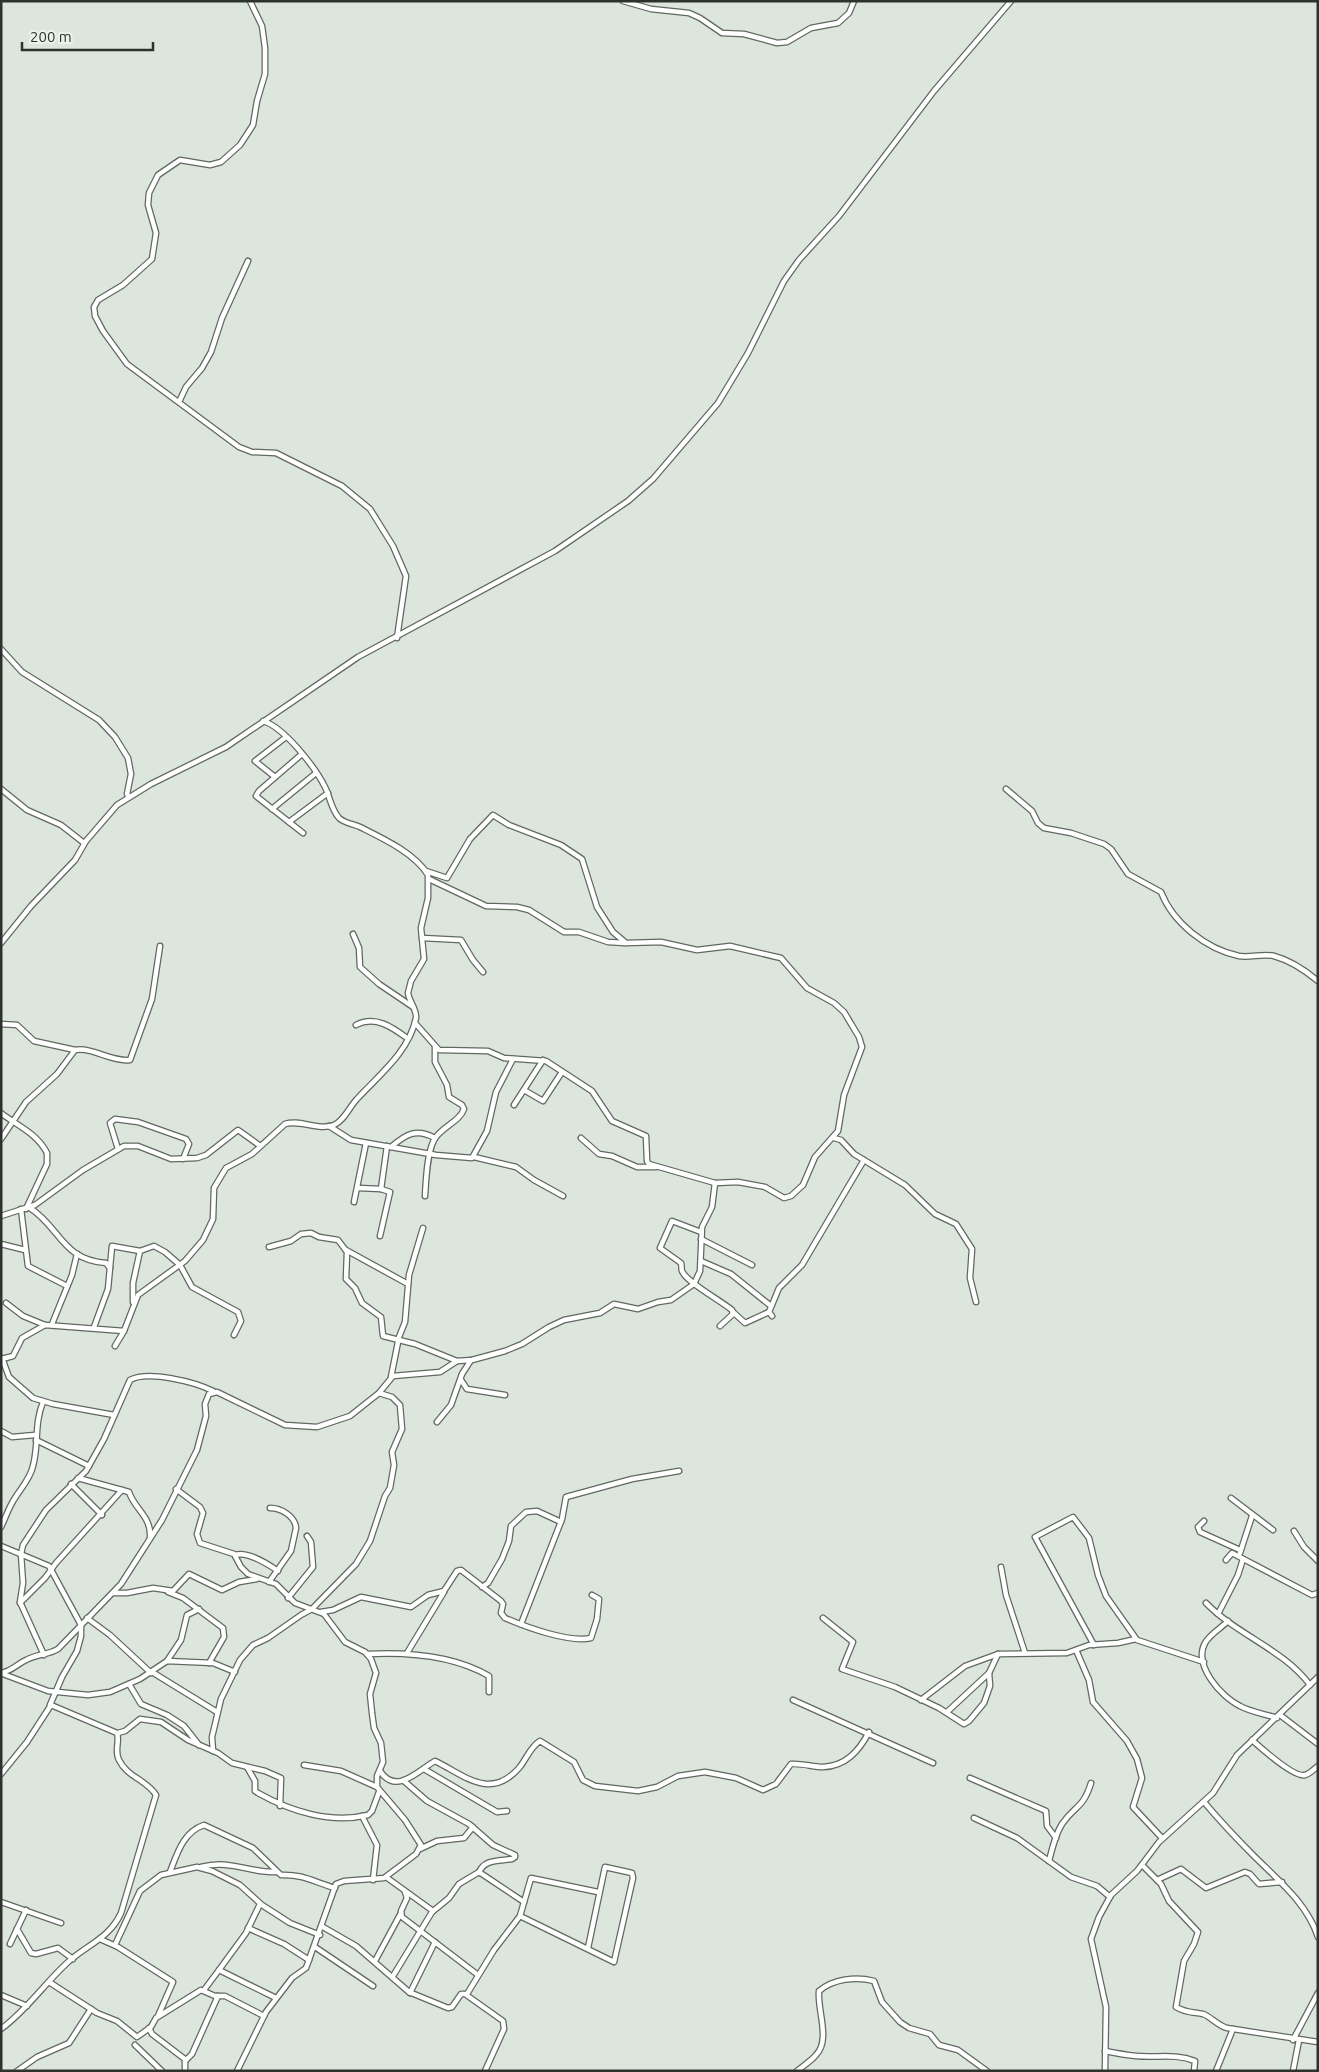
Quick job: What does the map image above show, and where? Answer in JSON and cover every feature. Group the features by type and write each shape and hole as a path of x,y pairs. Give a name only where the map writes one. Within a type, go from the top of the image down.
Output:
{"street":[{"path":"250,1 262,26 266,67 250,131 232,154 221,162 210,165 180,160 158,175 150,187 148,198 149,210 156,233 152,259 123,284 98,300 94,307 98,322 124,360 243,449 253,452 276,453 342,486 369,508 393,546 406,576 397,638"},
{"path":"623,1 642,8 689,13 722,33 744,34 777,43 788,42 812,28 838,23 849,13 854,1"},
{"path":"1,943 31,906 75,860 84,843 115,807 129,797 226,747 358,658 555,551 628,501 653,479 718,403 748,353 784,282 799,260 839,216 934,91 1011,1"},
{"path":"179,402 186,386 205,364 211,352 222,318 248,261"},
{"path":"1,648 26,675 99,720 115,737 128,758 130,774 127,794 129,797"},
{"path":"263,721 272,724 302,754 328,793 333,809 341,820 390,843 426,871 447,878 470,839 493,815 509,825 561,845 582,859 597,907 613,932 626,943"},
{"path":"275,777 255,761 286,736"},
{"path":"302,754 256,795 303,833"},
{"path":"272,809 316,773"},
{"path":"1,789 26,810 61,825 84,843"},
{"path":"1006,789 1032,812 1038,823 1044,828 1071,833 1108,846 1128,874 1161,892 1165,904 1171,913 1203,941 1240,956 1274,956 1305,971 1318,981"},
{"path":"289,822 328,793"},
{"path":"115,1346 124,1331 133,1303 138,1295 180,1265 197,1250 211,1224 214,1190 218,1178 227,1167 252,1154 259,1145 289,1123 329,1126 339,1122 356,1100 390,1066 415,1023 416,1014 408,993 411,981 424,960 421,922 428,898 429,879 426,871"},
{"path":"415,1023 435,1047 440,1050 491,1051 502,1057 543,1060 596,1094 604,1112 612,1121 646,1136 647,1161 658,1167 715,1183 738,1182 766,1188 781,1197 788,1198 803,1185 815,1157 834,1138 838,1131 846,1091 862,1047 860,1037 840,1008 808,988 783,958 730,946 696,950 661,942 608,942 579,932 564,932 529,910 517,907 486,906 429,879"},
{"path":"353,934 359,948 360,967 379,984 414,1008"},
{"path":"422,938 461,940 483,972"},
{"path":"1,1024 17,1025 34,1040 75,1050 83,1050 113,1059 130,1060 152,999 160,946"},
{"path":"356,1025 364,1022 382,1023 407,1038"},
{"path":"425,1196 435,1138 448,1124 462,1115 464,1109 462,1105 449,1096 447,1085 435,1062 435,1047"},
{"path":"1,1139 26,1102 57,1074 75,1050"},
{"path":"474,1157 487,1131 495,1094 513,1058"},
{"path":"514,1105 543,1060"},
{"path":"524,1090 543,1101 562,1072"},
{"path":"1,1112 12,1123 25,1127 47,1152 47,1163 39,1186 26,1209 25,1250 28,1266 67,1286"},
{"path":"118,1149 110,1123 115,1120 126,1120 186,1139 189,1144 183,1159"},
{"path":"329,1126 347,1139 431,1154 474,1157 516,1166 534,1180 563,1196"},
{"path":"1,1216 26,1209 43,1201 83,1170 118,1149 133,1145 171,1159 204,1156 238,1130 259,1145"},
{"path":"381,1189 389,1147 412,1132 424,1132 435,1138"},
{"path":"581,1138 600,1154 612,1156 641,1168 658,1167"},
{"path":"834,1138 841,1140 852,1152 864,1160 906,1184 936,1214 957,1226 972,1252 970,1280 976,1302"},
{"path":"354,1202 366,1143"},
{"path":"702,1232 671,1221 660,1247 682,1264 682,1272 694,1284 710,1293 745,1323 771,1314 771,1306 779,1288 802,1265 864,1160"},
{"path":"391,1377 442,1371 457,1361 471,1360 517,1346 549,1327 572,1317 596,1314 614,1304 636,1309 669,1300 694,1284 700,1271 702,1232 705,1218 712,1206 715,1183"},
{"path":"358,1188 381,1189 391,1194 380,1236"},
{"path":"26,1209 42,1216 55,1234 77,1254 95,1262 106,1263 110,1269"},
{"path":"44,1655 20,1603 23,1580 21,1554 26,1539 39,1519 89,1466 129,1381 134,1378 184,1380 213,1391 285,1425 323,1426 345,1418 379,1393 391,1377 398,1339 405,1323 410,1271 423,1228"},
{"path":"269,1247 291,1241 302,1234 312,1233 318,1236 336,1238 346,1250 408,1284"},
{"path":"701,1239 752,1265"},
{"path":"1,1244 25,1250"},
{"path":"94,1327 108,1288 112,1246 140,1251 147,1247 155,1247 180,1265 192,1287 238,1312 241,1321 234,1334"},
{"path":"346,1250 347,1280 355,1288 362,1303 381,1317 380,1330 383,1336 443,1354 457,1361"},
{"path":"133,1303 133,1283 140,1251"},
{"path":"52,1324 77,1254"},
{"path":"701,1261 731,1274 771,1306"},
{"path":"6,1303 22,1316 45,1325"},
{"path":"720,1326 733,1312"},
{"path":"114,1415 43,1402 31,1396 9,1377 2,1358 13,1356 22,1338 45,1325 94,1327 124,1331"},
{"path":"437,1422 451,1405 471,1360"},
{"path":"461,1380 466,1389 505,1395"},
{"path":"1,1673 13,1670 27,1659 44,1655 58,1648 130,1574 197,1450 206,1416 205,1404 209,1394 213,1391"},
{"path":"213,1751 212,1737 217,1712 222,1695 238,1663 253,1645 268,1638 312,1609 358,1561 372,1536 385,1496 390,1488 394,1465 392,1452 402,1429 400,1407 394,1399 379,1393"},
{"path":"1,1528 12,1502 31,1471 38,1449 36,1438 37,1419 43,1402"},
{"path":"1,1438 2,1431 14,1437 36,1438 89,1466"},
{"path":"522,1624 561,1522 567,1496 592,1492 632,1479 679,1471"},
{"path":"78,1478 129,1492 134,1504 144,1514 150,1525 150,1540"},
{"path":"71,1484 102,1514"},
{"path":"176,1489 200,1507 203,1512 197,1534 199,1542 235,1554 239,1553 250,1556 278,1571"},
{"path":"20,1603 45,1578 122,1490"},
{"path":"1232,1498 1252,1516 1273,1530"},
{"path":"269,1582 291,1551 296,1526 294,1520 288,1515 279,1509 270,1508"},
{"path":"482,1586 488,1583 502,1559 509,1541 511,1526 526,1512 537,1511 561,1522"},
{"path":"1218,1614 1236,1578 1241,1557 1240,1550 1252,1516"},
{"path":"1094,1645 1035,1537 1073,1517 1090,1542 1098,1575 1106,1596 1136,1639"},
{"path":"1204,1521 1198,1527 1200,1532 1240,1550"},
{"path":"1294,1531 1303,1546 1318,1561"},
{"path":"288,1598 314,1567 311,1542 307,1536"},
{"path":"1,1546 41,1561 51,1569 81,1624 82,1636 50,1705 27,1742 1,1774"},
{"path":"235,1554 244,1571 278,1586 295,1603 325,1615 345,1642 367,1654 373,1661 376,1673 370,1697 374,1728 381,1744 383,1764 377,1776 378,1790 372,1812 362,1816 314,1816 294,1808 280,1806 256,1792 255,1780 248,1768"},
{"path":"1226,1560 1231,1554 1241,1557 1295,1588 1312,1595 1318,1593"},
{"path":"1000,1567 1006,1595 1025,1653"},
{"path":"407,1653 444,1591 457,1571 460,1570 502,1602 501,1613 504,1617 567,1638 591,1639 597,1619 599,1599 592,1595"},
{"path":"112,1593 127,1593 149,1588 170,1592 176,1589 188,1574 223,1590 239,1582 259,1579"},
{"path":"165,1590 199,1609 224,1632 224,1638 209,1663"},
{"path":"320,1612 333,1610 361,1597 410,1607 428,1595 444,1591"},
{"path":"1206,1603 1218,1614 1290,1664 1310,1685"},
{"path":"1,1673 56,1692 98,1695 129,1684 151,1673 167,1661 181,1640 187,1614 199,1609"},
{"path":"87,1618 112,1637 151,1673 217,1712"},
{"path":"823,1618 853,1642 842,1669 895,1687 947,1712 962,1723 969,1721 984,1703 988,1694 989,1673"},
{"path":"1228,1621 1206,1642 1204,1662 1218,1688 1232,1701 1245,1709 1278,1716 1318,1744"},
{"path":"921,1700 965,1666 998,1654 1064,1654 1094,1645 1118,1644 1136,1639 1204,1662"},
{"path":"1076,1650 1089,1680 1093,1702 1124,1738 1137,1759 1142,1778 1133,1807 1162,1838"},
{"path":"367,1654 407,1653 461,1664 486,1674 490,1678 489,1692"},
{"path":"947,1712 989,1673 998,1654"},
{"path":"167,1661 218,1664 235,1672"},
{"path":"1105,2071 1106,2007 1091,1938 1099,1917 1110,1897 1142,1865 1162,1838 1204,1802 1217,1787 1236,1756 1318,1677"},
{"path":"129,1684 142,1704 167,1715 184,1726 200,1746"},
{"path":"794,1700 869,1732 914,1756 933,1763"},
{"path":"50,1705 118,1733 125,1731 140,1719 149,1719 167,1725 189,1741 213,1751 232,1763 265,1771 281,1779 280,1806"},
{"path":"380,1771 391,1780 404,1781 436,1761 476,1783 494,1784 518,1769 540,1741 574,1762 583,1780 595,1786 638,1790 658,1787 678,1776 705,1772 736,1778 763,1790 776,1784 791,1764 830,1766 853,1756 859,1751 869,1732"},
{"path":"1,2029 27,2006 73,1958 100,1939 120,1916 156,1795 130,1774 120,1762 117,1753 118,1733"},
{"path":"1252,1740 1272,1757 1299,1775 1306,1775 1318,1766"},
{"path":"304,1765 342,1772 378,1790 405,1820 420,1843 420,1849"},
{"path":"424,1769 496,1812 507,1811"},
{"path":"970,1778 1045,1811 1047,1813 1047,1826 1056,1838"},
{"path":"392,1976 420,1930 434,1911 449,1898 459,1884 479,1873 481,1866 485,1864 516,1857 493,1845 474,1828 427,1801 404,1781"},
{"path":"1050,1861 1056,1838 1064,1822 1086,1799 1091,1783"},
{"path":"1204,1802 1256,1858 1282,1882 1311,1921 1318,1937"},
{"path":"362,1816 371,1829 378,1845 373,1880"},
{"path":"974,1818 1017,1838 1074,1879 1099,1887 1110,1897"},
{"path":"170,1872 182,1844 194,1831 204,1826 253,1848 282,1875 299,1874 322,1885 334,1888"},
{"path":"236,2071 264,2016 276,1998 292,1978 305,1969 323,1927 334,1888 338,1883 386,1877 420,1849 437,1841 465,1838 474,1828"},
{"path":"115,1945 139,1891 158,1876 170,1872 227,1864 264,1872 277,1872"},
{"path":"1142,1865 1157,1880 1169,1901 1198,1932 1194,1944 1184,1961 1175,2005 1188,2013 1203,2014 1218,2025 1233,2029 1293,2040 1318,2042"},
{"path":"520,1916 615,1961 634,1874 606,1866 598,1892 588,1948"},
{"path":"200,1868 245,1888 260,1904 296,1926 320,1935"},
{"path":"1157,1880 1181,1869 1206,1888 1245,1872 1250,1874 1259,1884 1282,1882"},
{"path":"479,1873 524,1902"},
{"path":"386,1877 434,1911"},
{"path":"467,1994 494,1950 520,1916 531,1878 598,1892"},
{"path":"374,1961 401,1913 407,1899 405,1892"},
{"path":"1,1902 61,1923"},
{"path":"157,2017 197,1992 204,1990 248,1928 260,1904"},
{"path":"10,1944 26,1910"},
{"path":"401,1913 402,1917 478,1975"},
{"path":"323,1927 349,1941 410,1993 448,2008 452,2007 461,1994 467,1994 483,2004 504,2023 504,2029 485,2071"},
{"path":"248,1928 284,1944 309,1960"},
{"path":"17,1929 30,1953 36,1954 58,1948 73,1958"},
{"path":"49,1982 91,2009 117,2021 136,2036 141,2036 157,2017 173,1982 115,1945 100,1939"},
{"path":"410,1993 436,1942"},
{"path":"315,1947 373,1986"},
{"path":"219,1970 276,1998"},
{"path":"797,2071 817,2054 821,2047 819,1992 839,1981 855,1978 874,1981 882,2002 900,2022 910,2028 930,2034 939,2045 958,2050 987,2071"},
{"path":"204,1990 234,2000 264,2016"},
{"path":"1293,2040 1318,1993"},
{"path":"1,1995 27,2006"},
{"path":"185,2071 186,2060 192,2054 218,1996"},
{"path":"17,2071 37,2057 68,2043 91,2009"},
{"path":"149,2028 152,2034 186,2060"},
{"path":"1216,2071 1233,2029"},
{"path":"1293,2071 1299,2040"},
{"path":"135,2045 162,2071"},
{"path":"1105,2052 1137,2056 1184,2058 1195,2062 1194,2071"}]}
